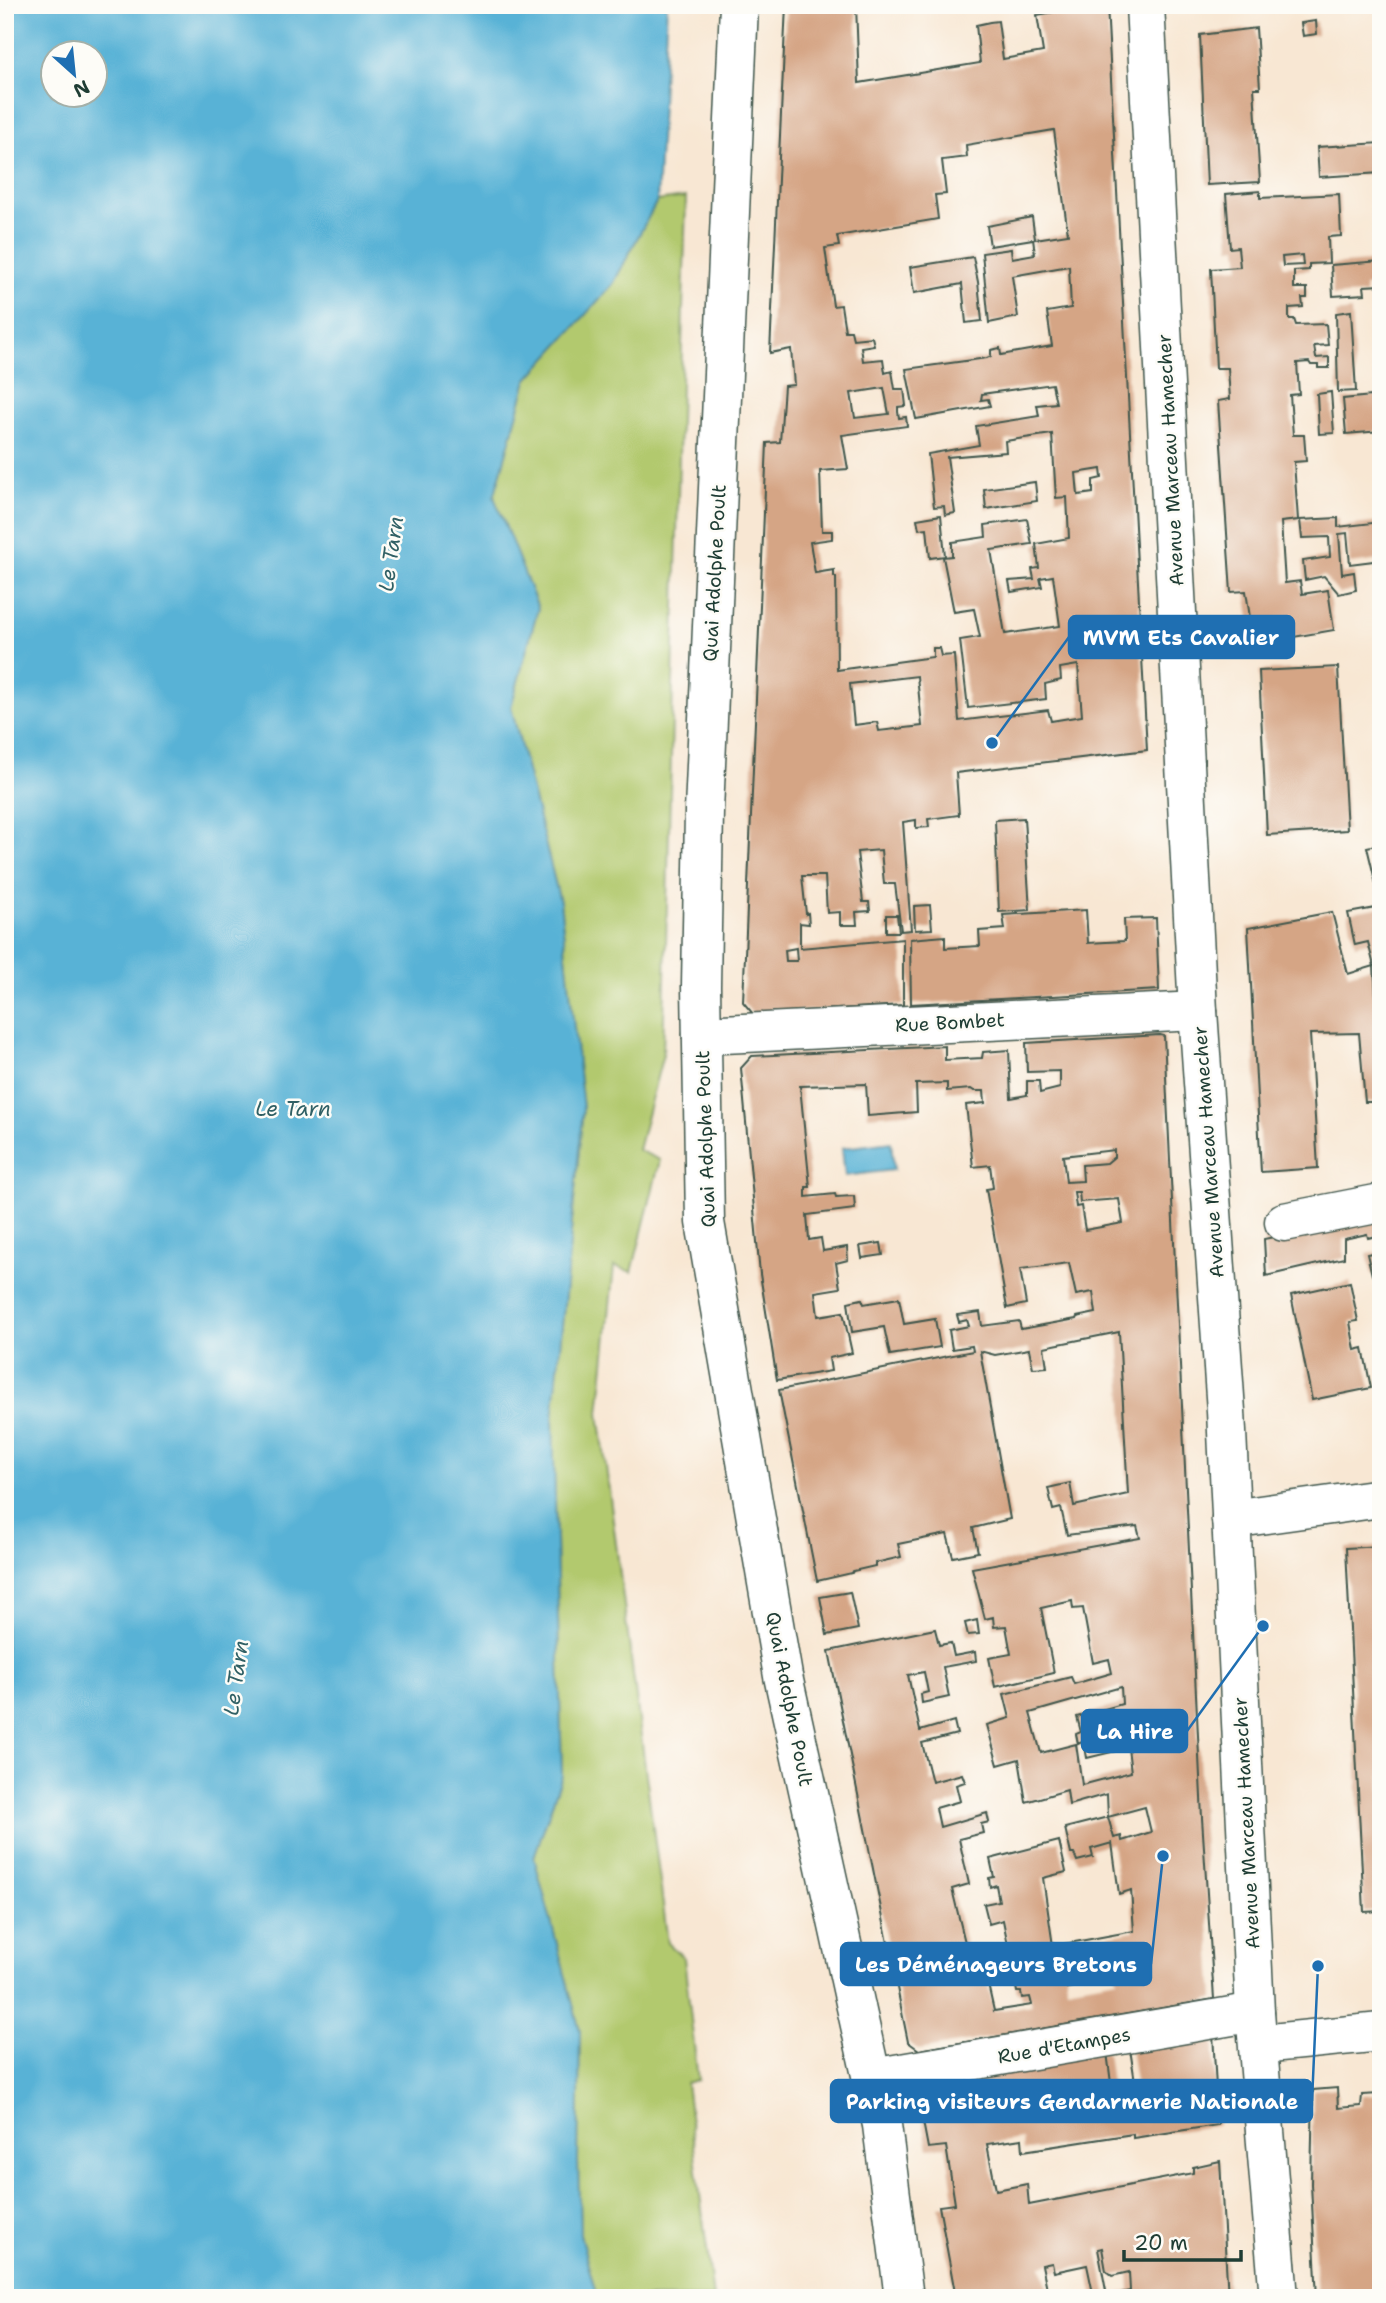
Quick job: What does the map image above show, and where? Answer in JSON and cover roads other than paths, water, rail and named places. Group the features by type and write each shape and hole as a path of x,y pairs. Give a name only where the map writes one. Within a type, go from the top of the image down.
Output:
{"main road":[{"name":"Quai Adolphe Poult","path":"739,5 704,811 702,1035 705,1222 783,1676 882,2125 904,2298"},
{"name":"Avenue Marceau Hamecher","path":"1145,5 1198,1011 1226,1410 1258,2028 1279,2298"},
{"name":"Rue Bombet","path":"702,1035 1198,1011"},
{"path":"1284,1222 1381,1203"},
{"path":"1231,1519 1381,1498"},
{"name":"Rue d'Etampes","path":"872,2078 1258,2028 1381,2032"}],"water":[{"name":"Le Tarn","path":"5,5 667,5 657,201 613,284 527,380 494,497 538,608 511,707 560,902 583,1108 553,1419 562,1775 534,1857 580,2031 580,2234 597,2298 5,2298"},
{"path":"891,1142 894,1170 845,1176 842,1148"}],"place":[{"name":"MVM Ets Cavalier","path":"992,743"},
{"name":"La Hire","path":"1263,1626"},
{"name":"Les Déménageurs Bretons","path":"1163,1856"},
{"name":"Parking visiteurs Gendarmerie Nationale","path":"1318,1966"}]}
